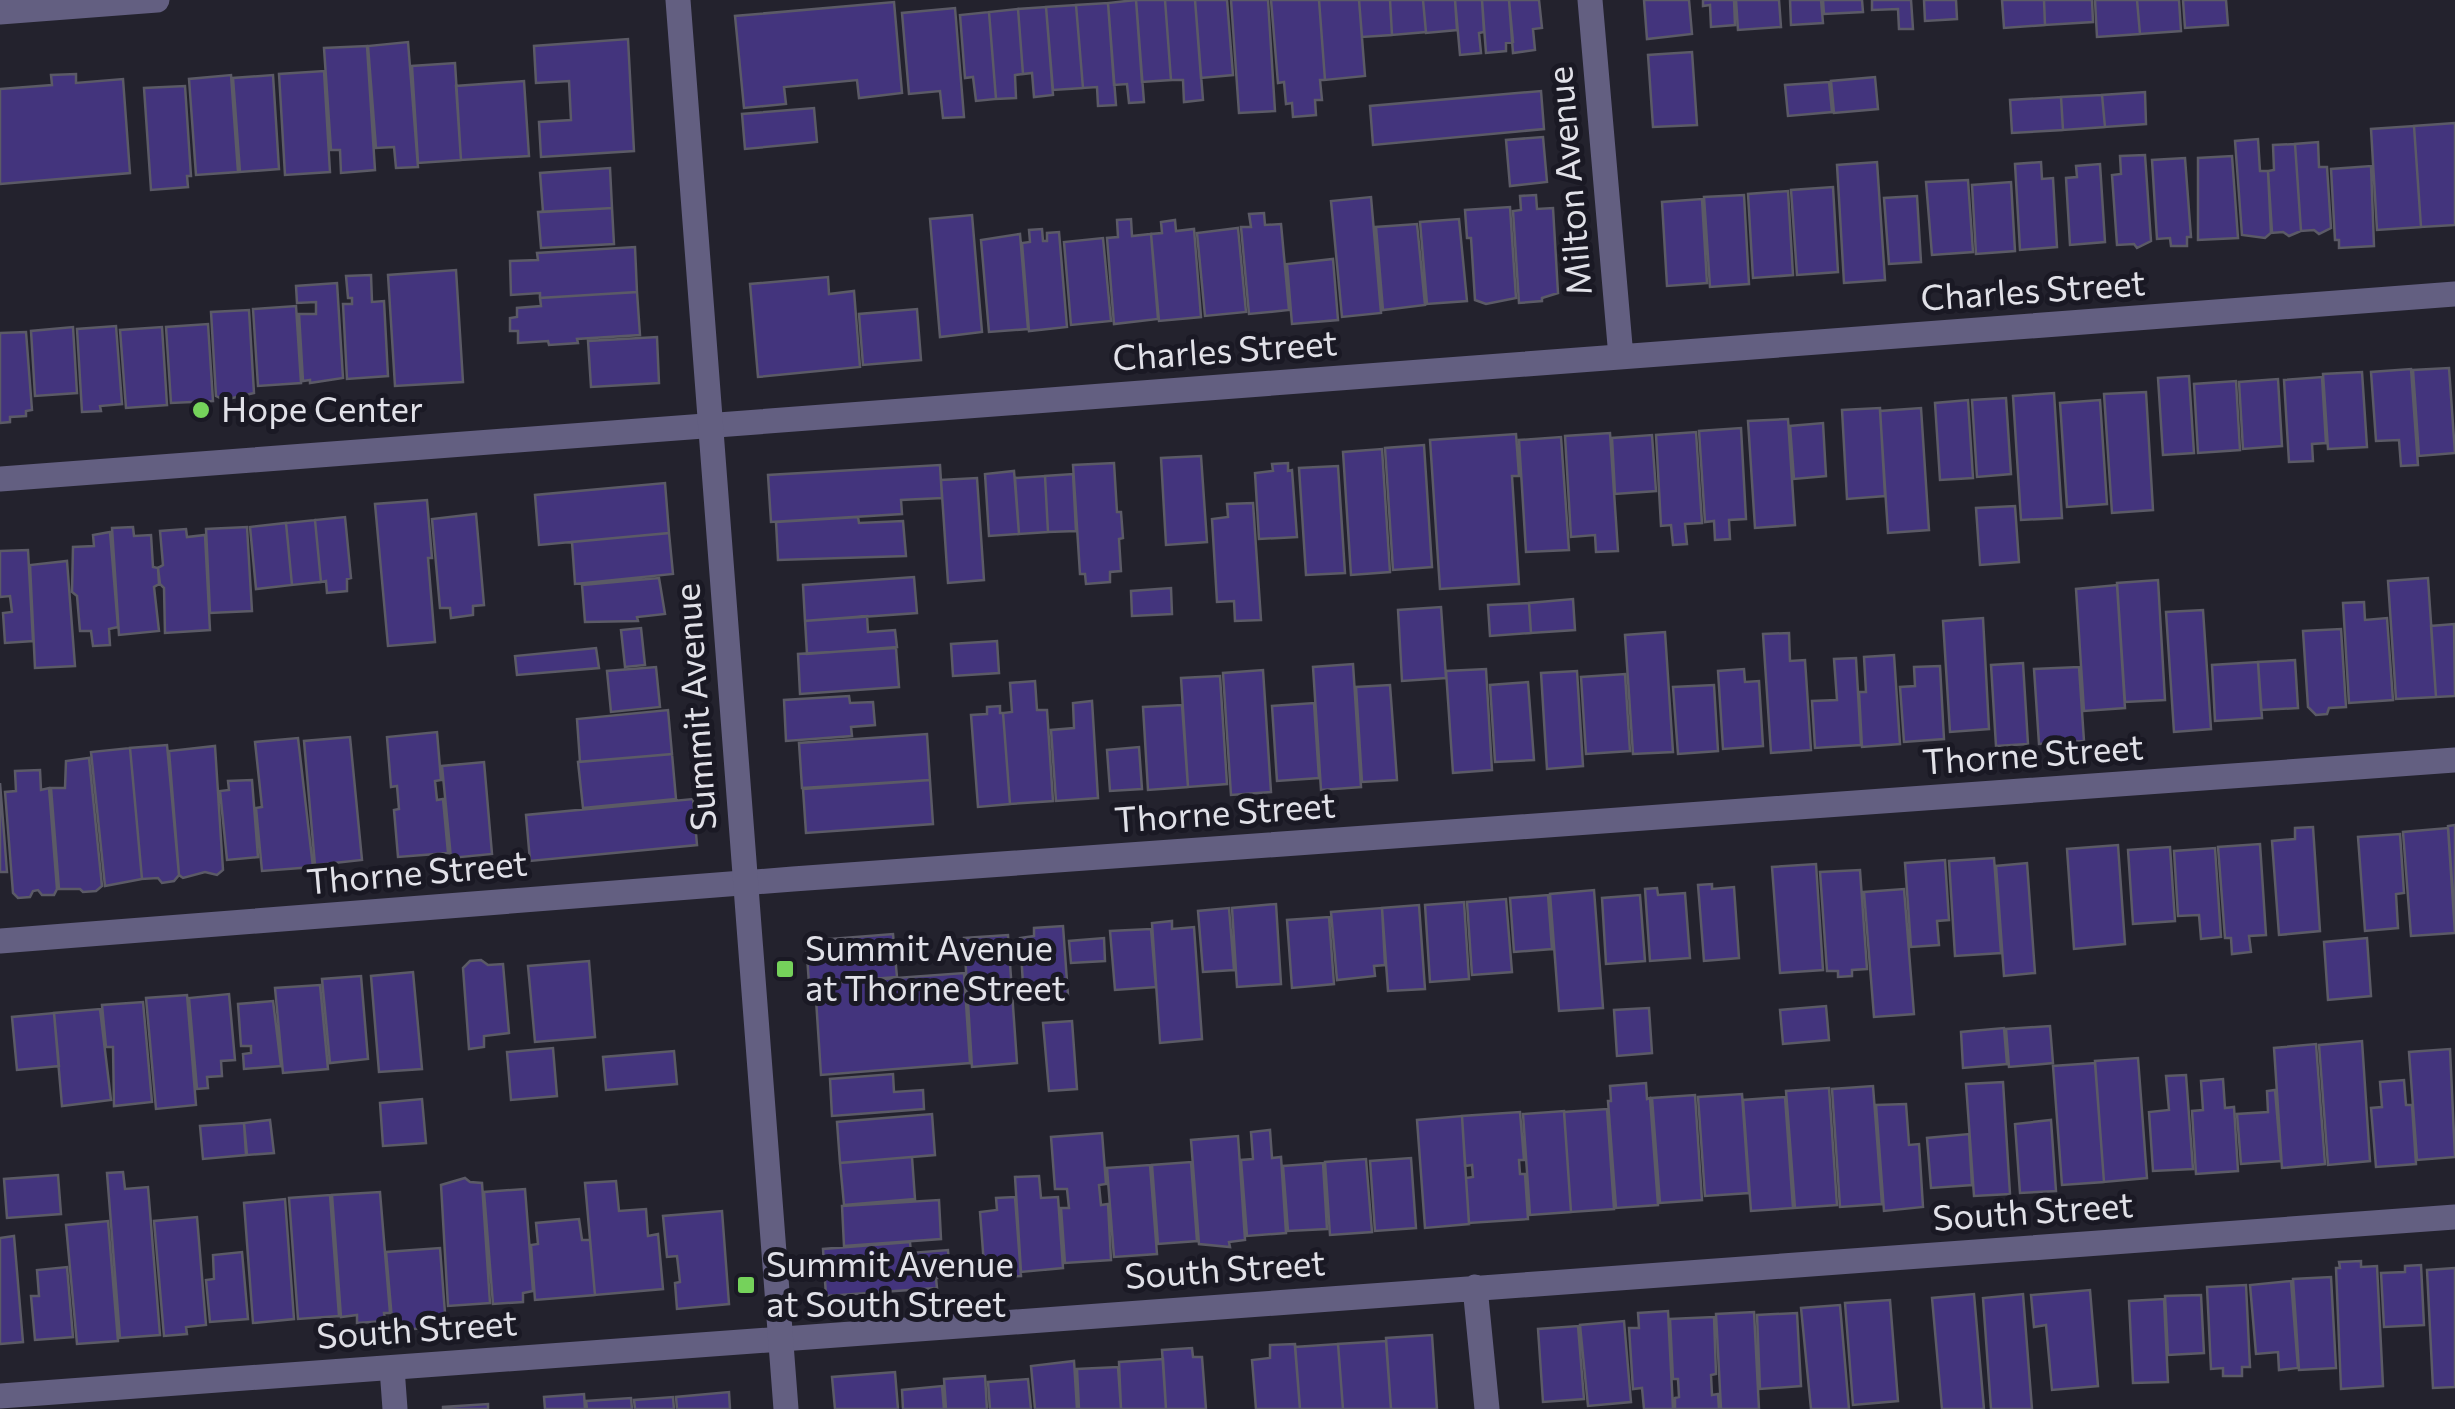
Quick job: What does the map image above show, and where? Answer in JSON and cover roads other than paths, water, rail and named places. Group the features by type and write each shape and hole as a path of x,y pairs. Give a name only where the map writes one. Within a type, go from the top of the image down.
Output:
{"street":[{"path":"0,12 157,0"},
{"name":"Summit Avenue","path":"678,0 786,1409"},
{"name":"Milton Avenue","path":"1590,0 1622,357"},
{"name":"Charles Street","path":"0,479 2455,294"},
{"name":"Thorne Street","path":"0,942 744,883 2455,760"},
{"name":"South Street","path":"0,1396 2455,1217"},
{"path":"1475,1287 1486,1409"},
{"path":"392,1368 394,1409"}],"place":[{"name":"Hope Center","path":"201,410"},
{"name":"Summit Avenue at Thorne Street","path":"785,969"},
{"name":"Summit Avenue at South Street","path":"746,1285"}]}
